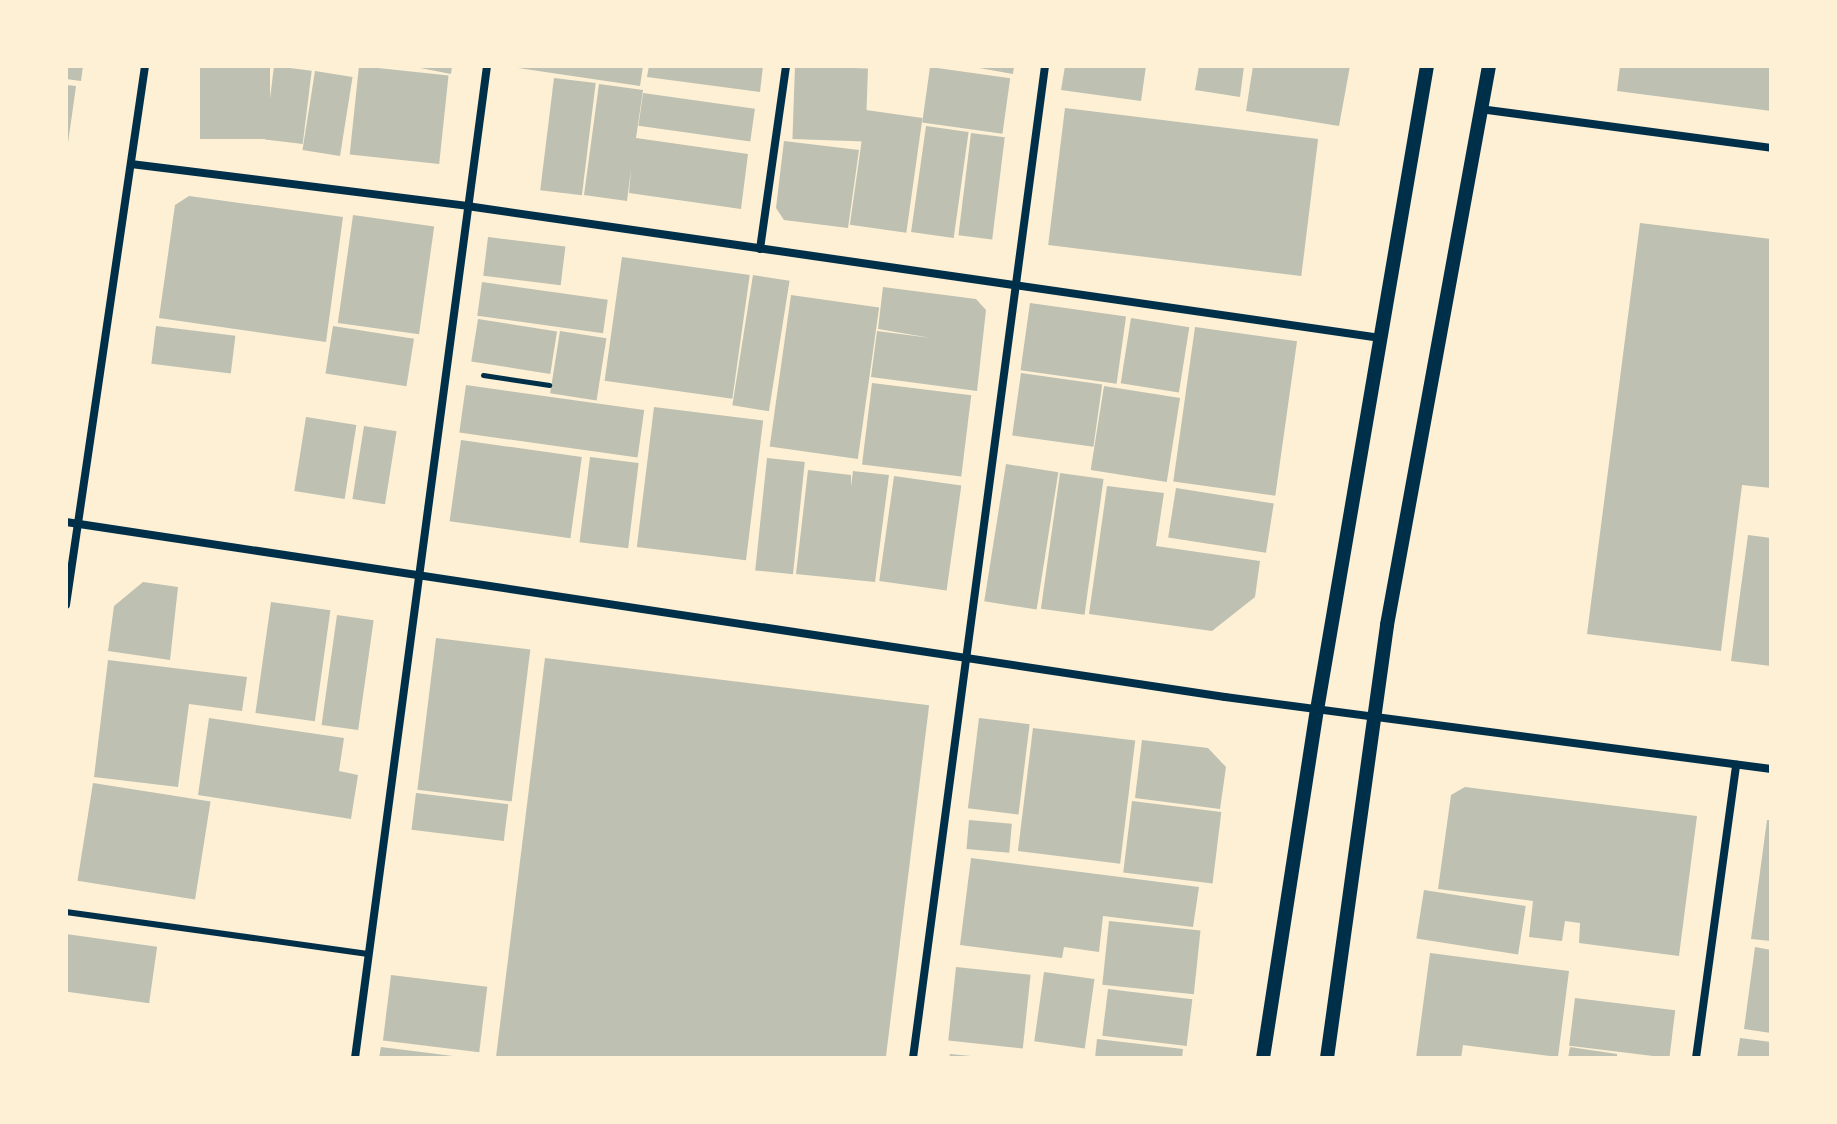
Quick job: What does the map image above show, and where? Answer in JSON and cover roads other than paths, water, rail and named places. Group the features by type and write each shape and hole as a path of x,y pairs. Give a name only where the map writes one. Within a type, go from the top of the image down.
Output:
{"street":[{"path":"66,605 145,66"},
{"path":"355,1058 416,575 487,66"},
{"path":"760,249 786,66"},
{"path":"913,1058 963,658 1045,66"},
{"path":"1263,1058 1317,710 1427,66"},
{"path":"1327,1058 1373,719 1489,66"},
{"path":"1480,109 1771,148"},
{"path":"131,164 467,206 1381,338"},
{"path":"66,522 1373,719 1771,769"},
{"path":"1696,1058 1736,765"}],"lane":[{"path":"66,912 368,954"}]}
